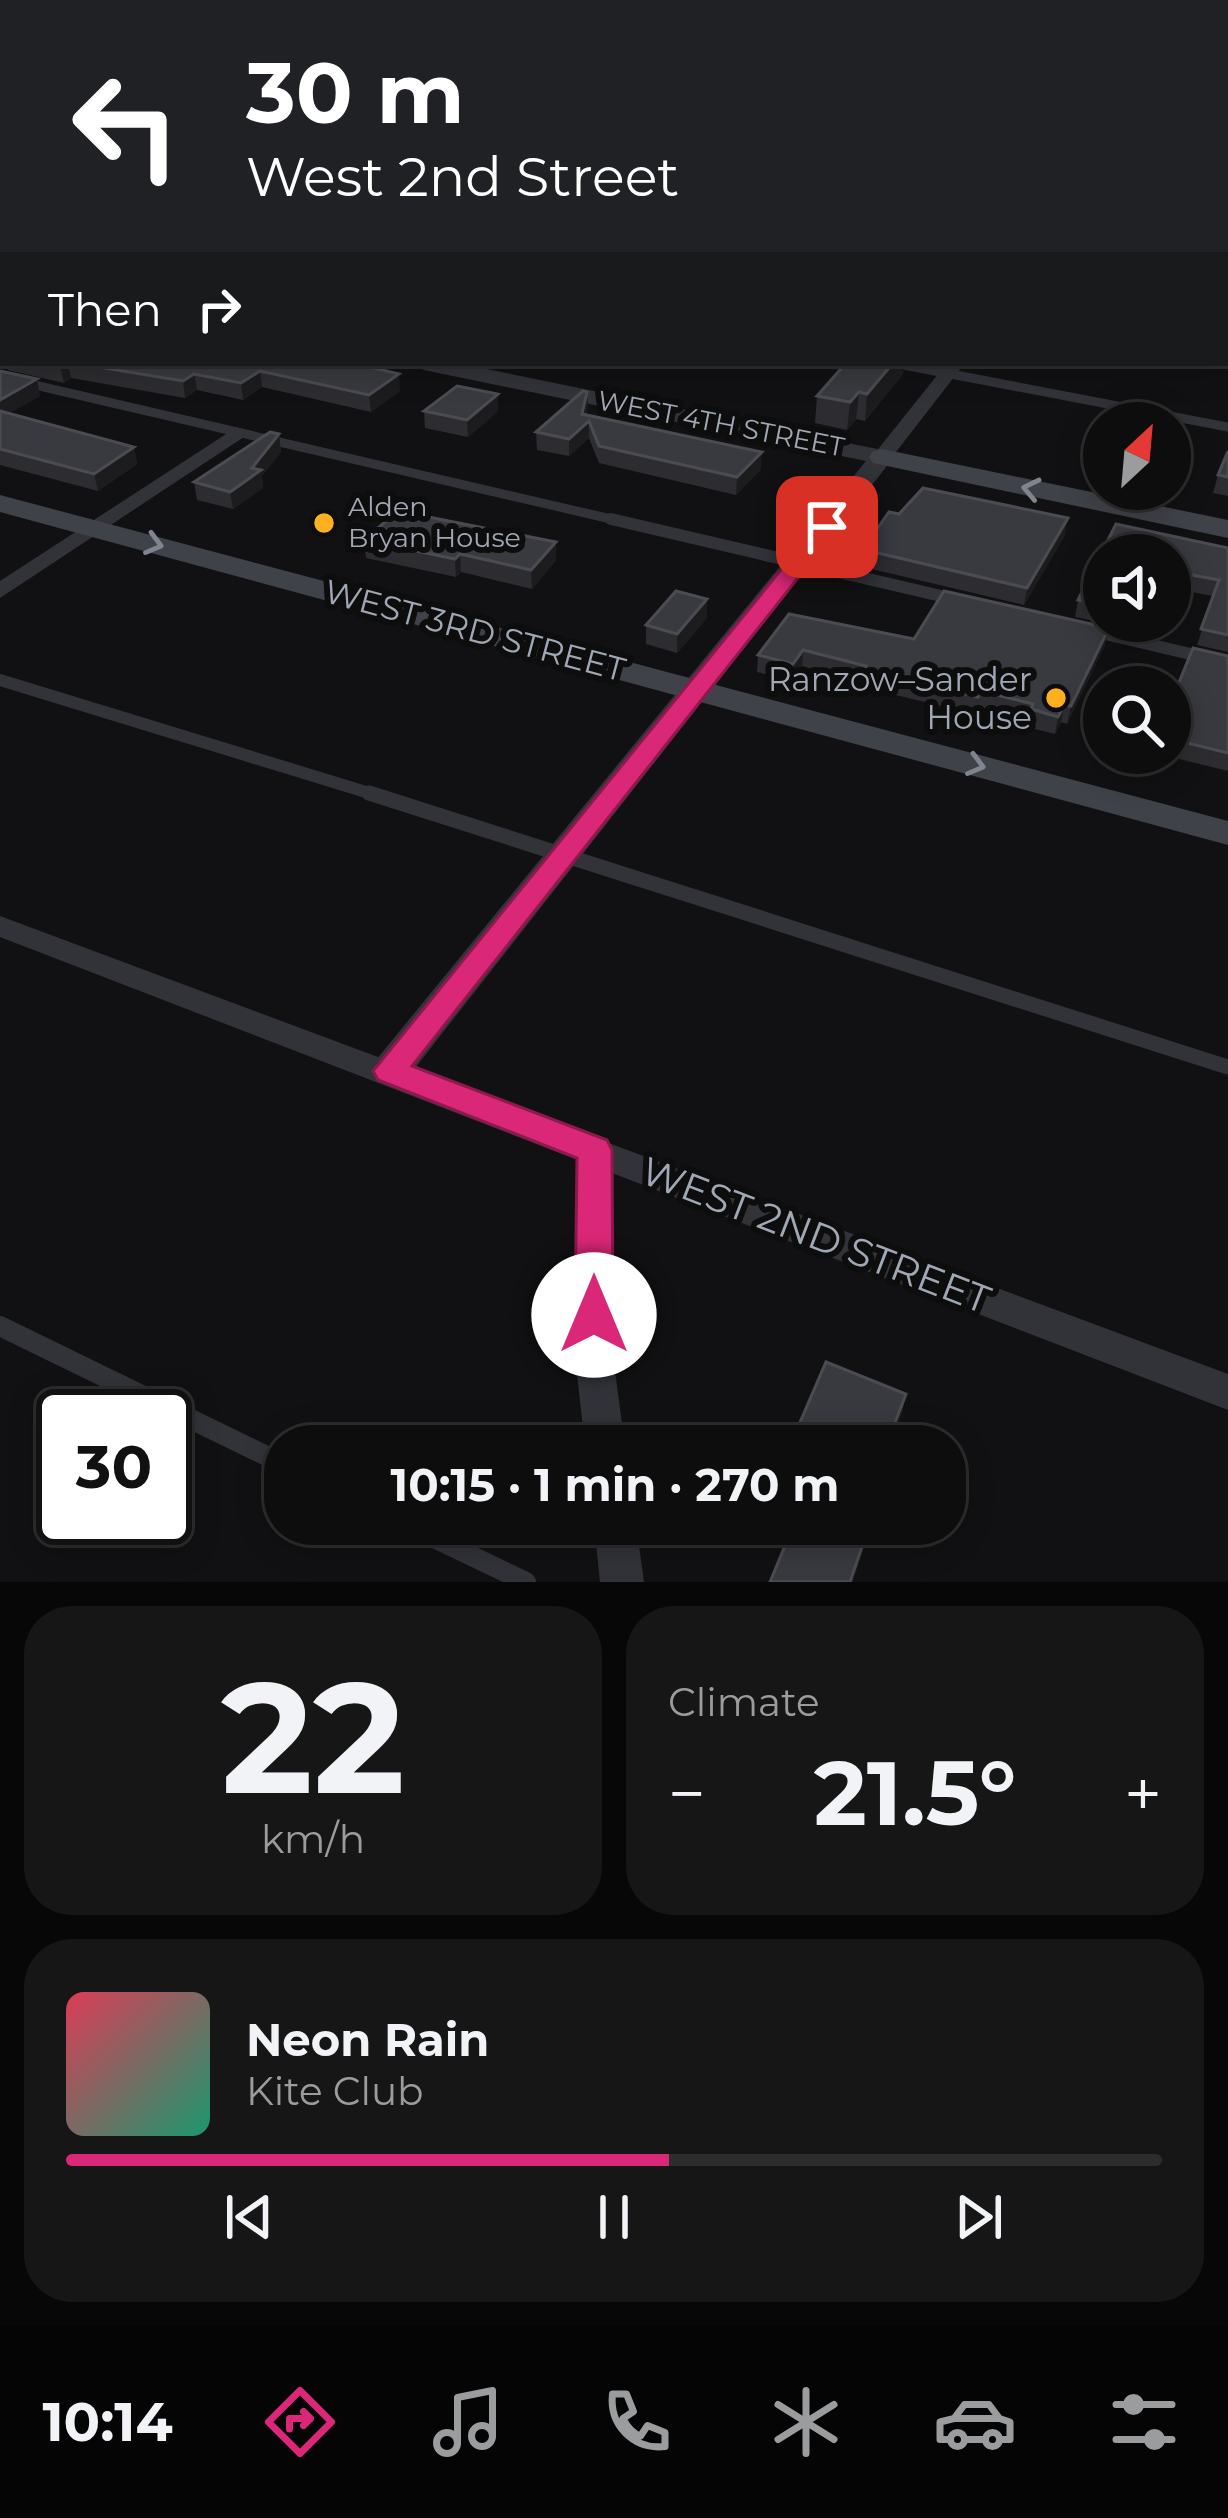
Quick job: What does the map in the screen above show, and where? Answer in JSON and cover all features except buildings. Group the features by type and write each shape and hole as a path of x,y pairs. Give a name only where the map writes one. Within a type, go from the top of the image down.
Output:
{"main road":[{"name":"WEST 4TH STREET","path":"883,457 1228,530"},
{"name":"WEST 3RD STREET","path":"0,503 1228,833"}],"street":[{"name":"WEST 4TH STREET","path":"439,366 883,457"},
{"path":"390,1071 952,368"},
{"path":"0,591 237,433"},
{"name":"WEST 2ND STREET","path":"8,939 390,1071 1228,1392"},
{"path":"595,1150 594,1356 602,1425"},
{"path":"618,1545 622,1582"}],"lane":[{"path":"952,368 1228,427"},
{"path":"0,376 962,601"},
{"path":"1073,627 1228,663"},
{"path":"0,680 565,853 1228,1067"},
{"path":"0,1326 264,1455"},
{"path":"449,1545 526,1582"}],"place":[{"name":"Alden Bryan House","path":"324,523"},
{"name":"Ranzow–Sander House","path":"1056,698"}],"route":[{"path":"594,1315 595,1150 390,1071 827,527"}]}
